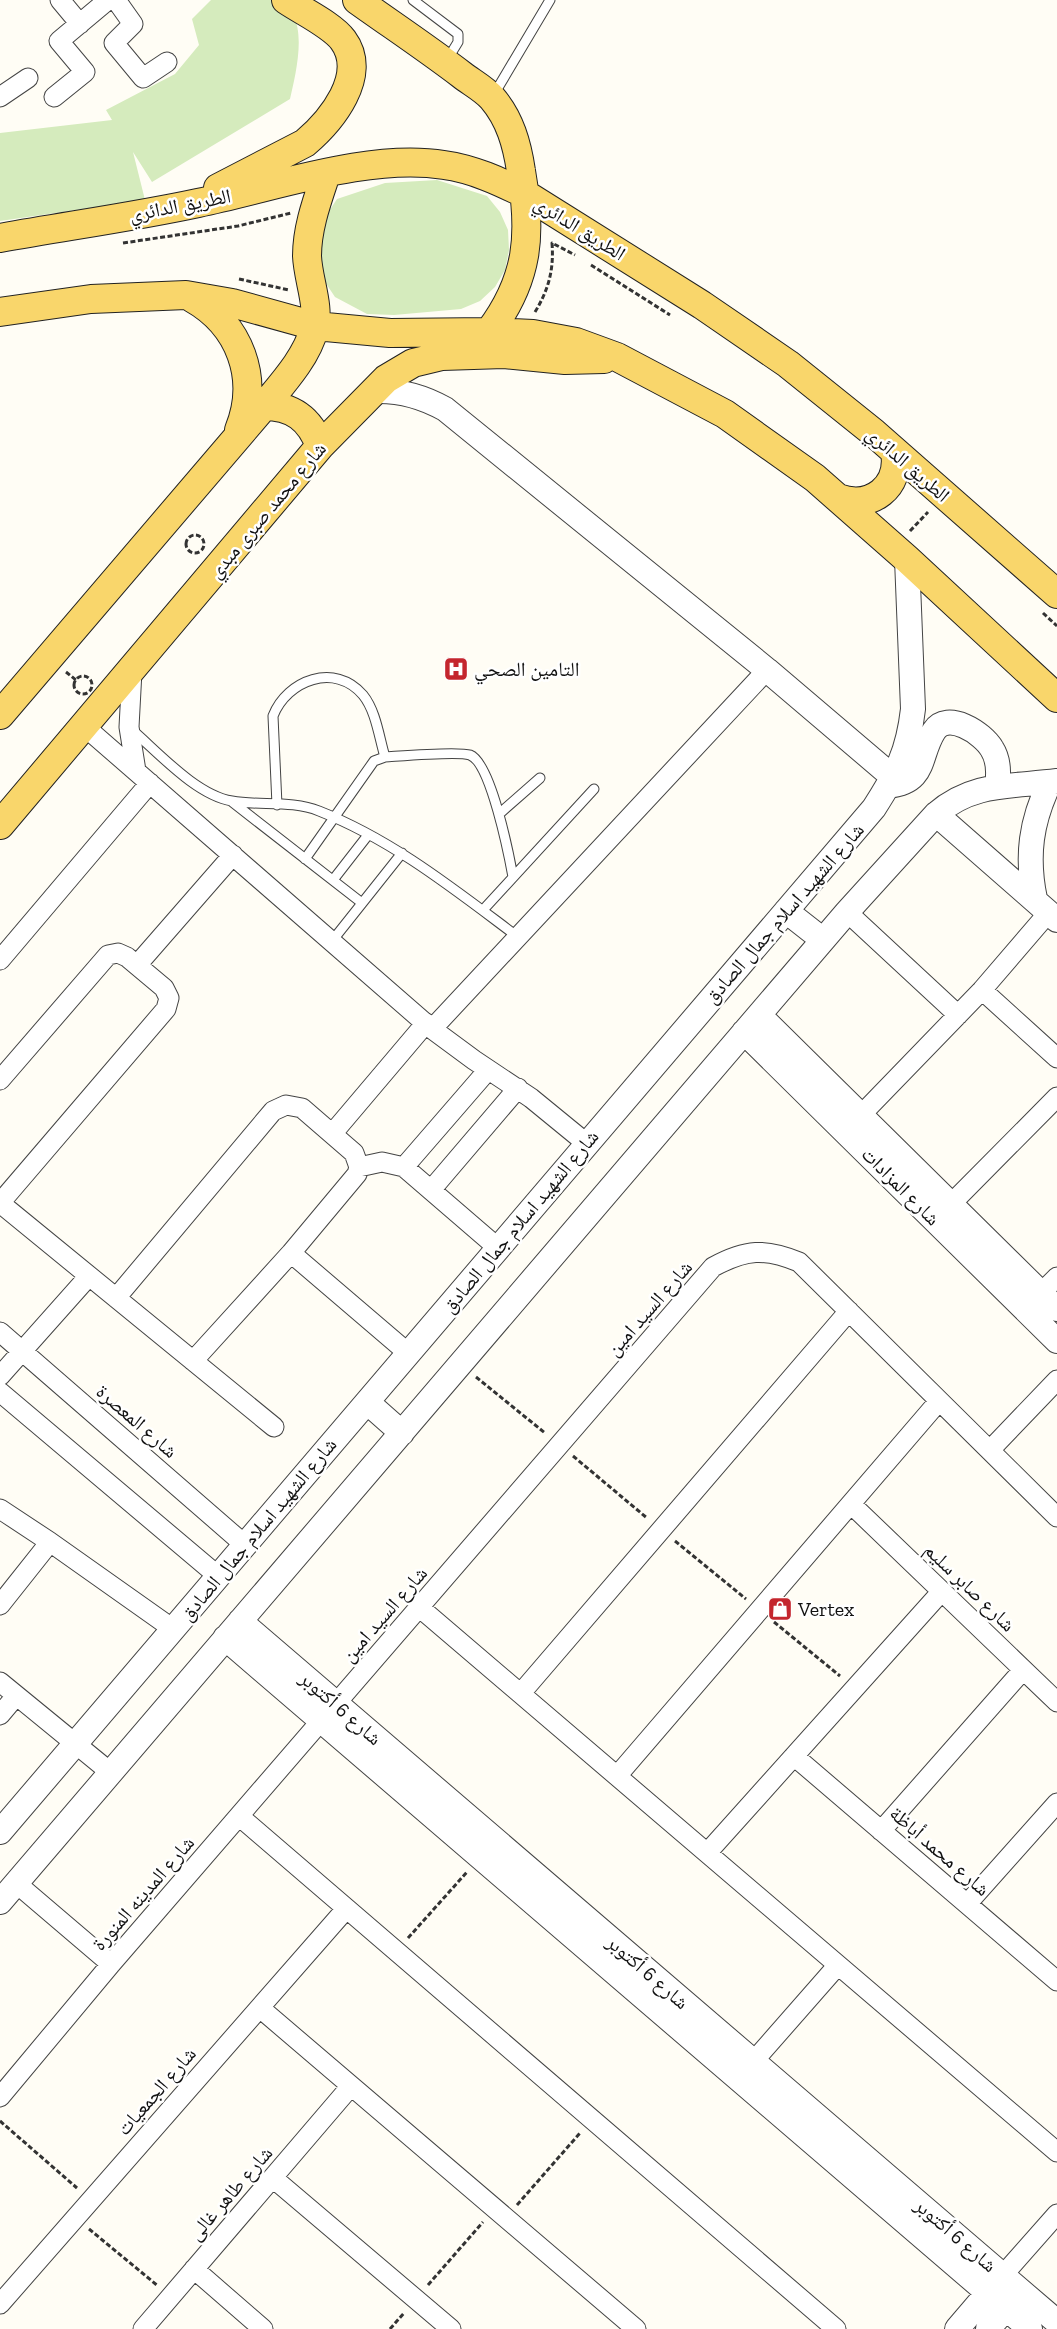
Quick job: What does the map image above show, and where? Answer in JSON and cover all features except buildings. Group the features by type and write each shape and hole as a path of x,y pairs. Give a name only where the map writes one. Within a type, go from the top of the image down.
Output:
{"main road":[{"path":"197,204 211,191 305,144 326,123 341,101 351,70 351,60 343,41 336,33 286,0"},
{"path":"357,0 446,62 491,98 510,126 517,149 525,194 528,236 523,264 512,297 489,332"},
{"name":"الطريق الدائري","path":"0,238 197,204 326,174 385,163 414,162 444,165 472,171 500,181 525,194 702,304 788,364 895,452 1057,594"},
{"path":"0,715 264,406 297,362 315,326 315,305 308,262 309,236 326,174"},
{"path":"186,295 205,305 221,319 234,336 242,354 248,375 248,396 245,416 237,436"},
{"path":"0,312 91,299 186,295 232,304 315,326 390,333 489,332 533,334 576,342 617,357 725,414 815,478 902,554 1057,698"},
{"name":"شارع محمد صبرى مبدي","path":"0,825 132,671 320,446 374,391 400,370 413,364 442,356 504,354 584,360 617,357"},
{"path":"264,406 289,409 300,415 309,424 320,446"},
{"path":"838,498 856,502 866,501 880,494 894,476 896,468 895,452"}],"street":[{"path":"60,0 80,24"},
{"path":"54,97 85,72 59,41 108,0"},
{"path":"116,0 133,24 114,40 114,43 143,78 166,62"},
{"path":"0,98 28,78"},
{"path":"374,391 389,390 418,396 445,409 767,670 891,782 907,781 914,775 922,764 934,731 939,726 949,724 969,728 986,741 992,749 998,767 997,786"},
{"name":"شارع الشهيد اسلام جمال الصادق","path":"0,1832 586,1143 857,829 891,782 907,745 912,709 902,554"},
{"path":"332,1134 429,1026 518,936 767,670"},
{"path":"132,671 129,727 143,777"},
{"path":"84,726 429,1026 488,1070 518,1088 586,1143"},
{"path":"0,960 143,777"},
{"path":"0,1902 847,912 936,814 952,801 970,793 997,786 1054,781"},
{"path":"1047,910 1030,875 1030,843 1039,804 1054,781"},
{"path":"936,814 1047,910"},
{"path":"137,965 233,855"},
{"path":"786,910 823,940"},
{"path":"861,1115 982,990 1047,910"},
{"path":"847,912 958,1015"},
{"path":"0,1080 104,958 118,953 127,957 167,993 169,998 166,1009 0,1203 274,1427"},
{"path":"982,990 1057,1058"},
{"name":"شارع المزادات","path":"752,1023 861,1115 951,1204 1052,1293"},
{"name":"شارع المزادات","path":"752,1023 1057,1341"},
{"path":"404,1168 488,1070"},
{"path":"431,1190 518,1088"},
{"path":"951,1204 1057,1097"},
{"path":"116,1298 273,1111 286,1105 302,1108 354,1153 359,1167 354,1180 291,1253 193,1360"},
{"path":"359,1167 382,1162 404,1168 498,1248"},
{"name":"شارع السيد امين","path":"328,1712 713,1267 733,1256 755,1251 778,1254 799,1262 1057,1517"},
{"path":"291,1253 408,1353"},
{"path":"0,1376 89,1276"},
{"path":"521,1694 849,1311"},
{"name":"شارع المعصرة","path":"0,1332 245,1544"},
{"path":"990,1450 1057,1380"},
{"path":"0,1392 218,1576"},
{"path":"617,1776 940,1401"},
{"path":"367,1402 402,1432"},
{"name":"شارع صابر سليم","path":"851,1504 1057,1702"},
{"path":"0,1509 173,1629"},
{"path":"0,1605 50,1542"},
{"path":"706,1853 942,1591"},
{"path":"419,1607 1057,2152"},
{"name":"شارع 6 أكتوبر","path":"232,1630 1014,2300 1057,2322"},
{"path":"881,1831 1023,1670"},
{"path":"0,1682 110,1772"},
{"path":"0,1715 16,1696"},
{"name":"شارع 6 أكتوبر","path":"328,1712 480,1857 746,2070"},
{"name":"شارع المدينه المنورة","path":"0,2096 328,1712"},
{"name":"شارع محمد أباظة","path":"794,1756 1057,1981"},
{"path":"967,1904 1057,1803"},
{"path":"239,1816 836,2329"},
{"path":"16,1883 111,1964"},
{"name":"شارع الجمعيات","path":"0,2304 346,1909"},
{"path":"746,2070 838,1965"},
{"path":"260,2008 636,2329"},
{"name":"شارع طاهر غالى","path":"143,2329 351,2086"},
{"path":"273,2178 450,2329"},
{"path":"957,2329 1057,2214"},
{"path":"194,2269 263,2329"},
{"path":"988,2329 1014,2300"},
{"name":"شارع 6 أكتوبر","path":"1014,2300 1030,2329"}],"lane":[{"path":"413,0 458,34 458,42 446,62"},
{"path":"491,98 550,0"},
{"path":"277,805 273,716 278,704 298,684 312,678 328,678 341,680 353,686 370,706 385,757"},
{"path":"129,727 202,789 220,799 307,808 336,819 402,852 518,936"},
{"path":"305,859 336,819 366,770 374,762 385,757 460,754 475,758 480,764 500,814 514,877"},
{"path":"500,814 540,778"},
{"path":"483,910 594,790"},
{"path":"231,801 362,903"},
{"path":"333,880 368,835"},
{"path":"332,941 402,852"}],"path":[{"path":"122,243 238,226 292,212 291,220"},
{"path":"230,278 290,290 293,286"},
{"path":"902,554 946,496"},
{"path":"191,536 199,536 204,542 204,546 198,552 193,553 186,547 186,542 191,536"},
{"path":"79,677 87,677 92,684 89,692 86,694 81,694 74,688 74,684 79,677"},
{"path":"396,1952 480,1857"},
{"path":"390,2329 416,2299 592,2120"},
{"path":"0,2121 91,2200"},
{"path":"75,2218 171,2296"}],"green space":[{"path":"211,0 273,0 285,5 293,15 298,28 299,42 296,73 290,99 152,182 133,152 145,200 0,221 0,133 112,120 106,110 175,74 199,45 192,19"},
{"path":"437,180 487,196 500,212 508,230 509,250 505,270 495,287 480,301 461,309 394,315 367,314 335,297 323,279 318,237 325,217 337,199 385,183"}],"place":[{"name":"التامين الصحي","path":"456,669"},
{"name":"Vertex","path":"780,1609"}]}
